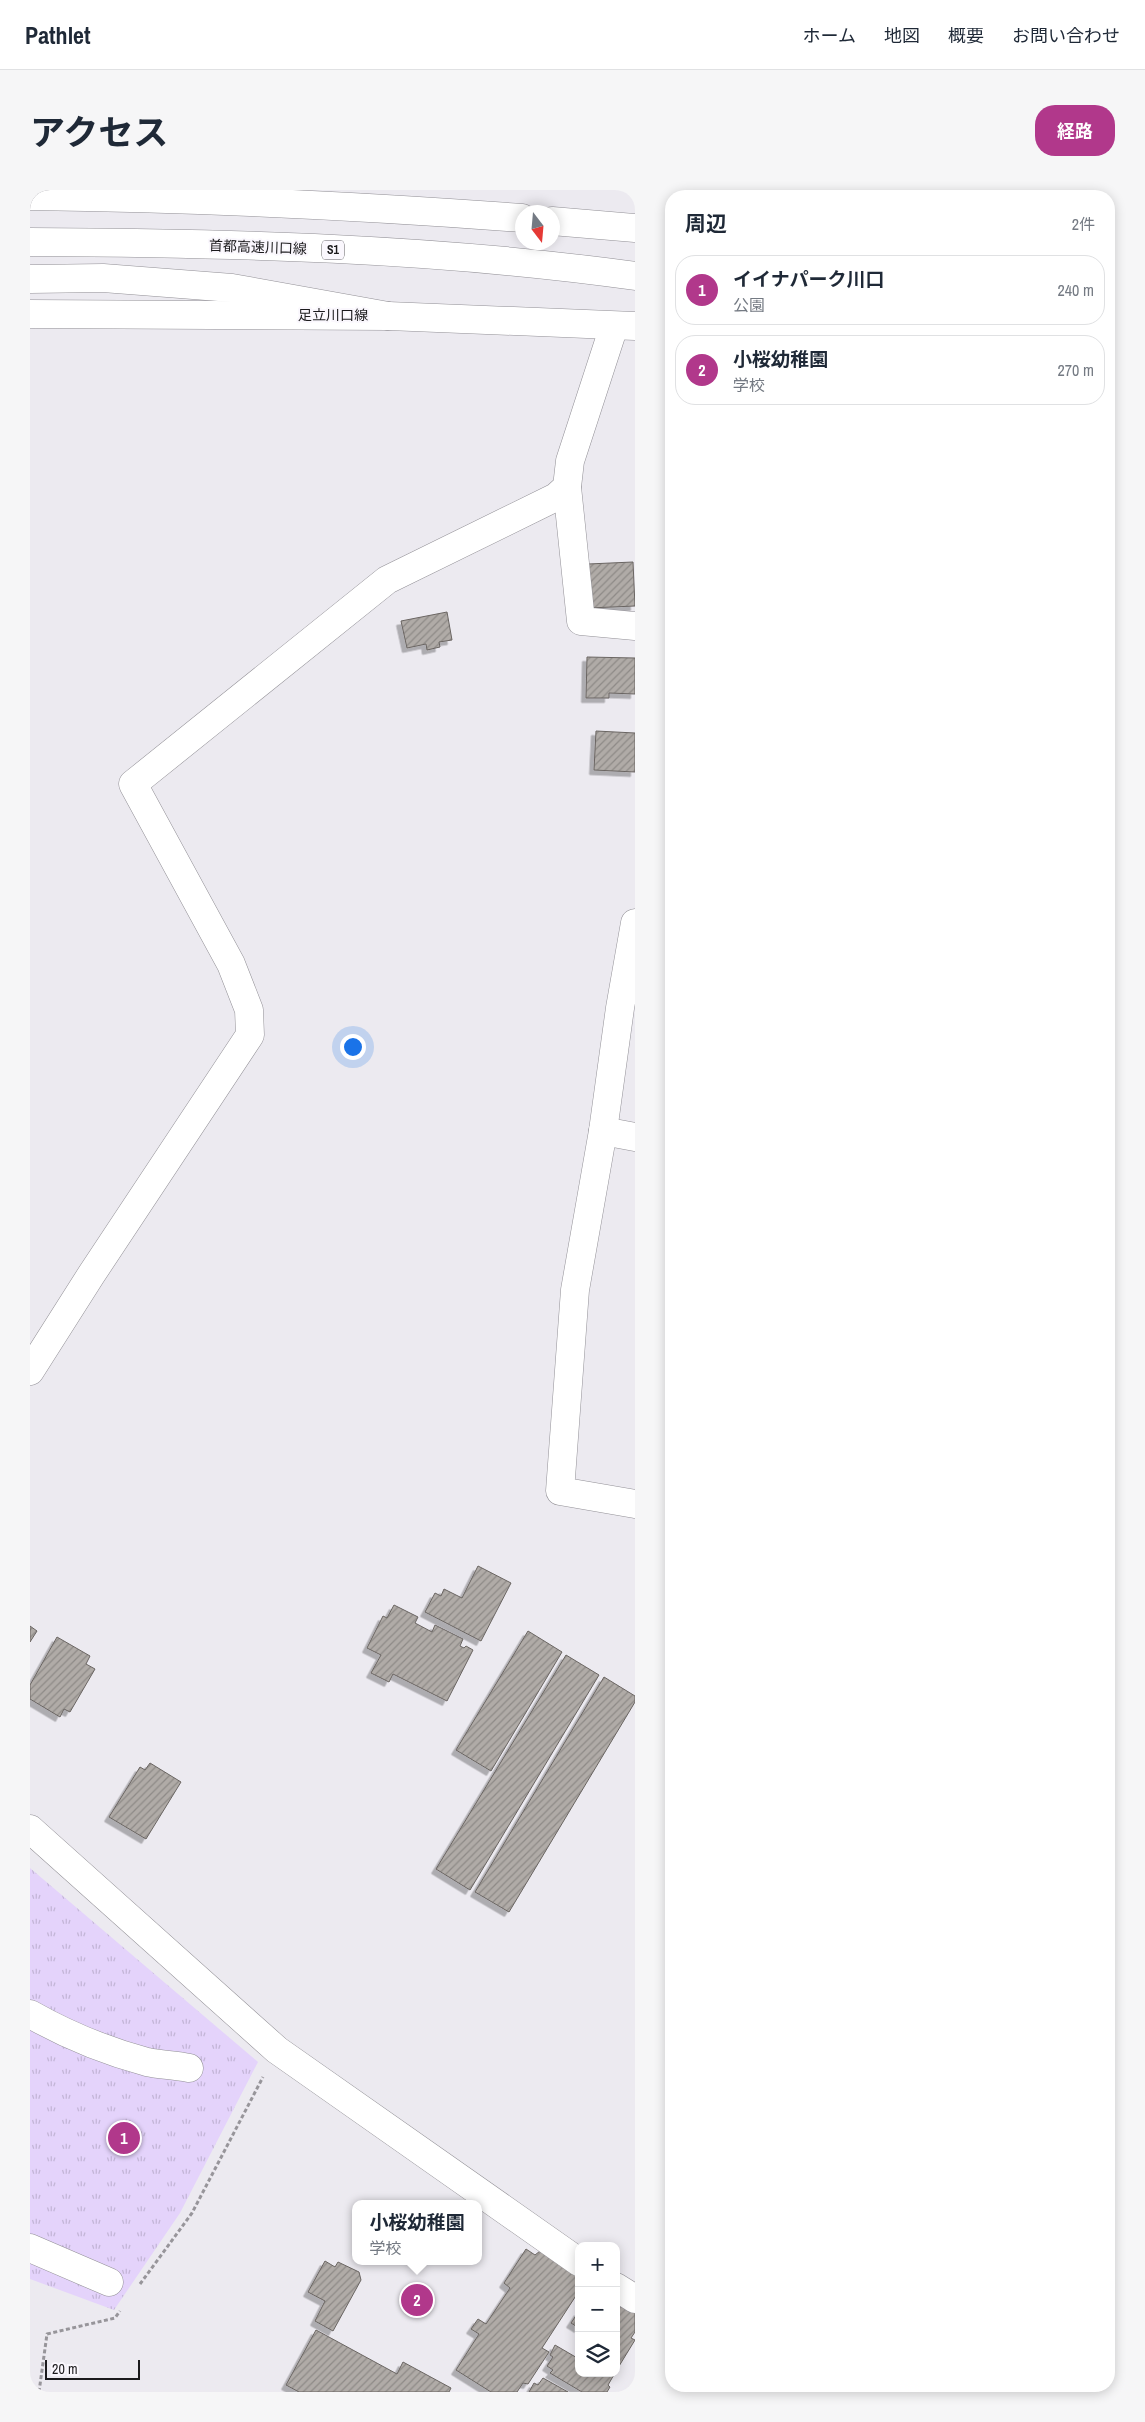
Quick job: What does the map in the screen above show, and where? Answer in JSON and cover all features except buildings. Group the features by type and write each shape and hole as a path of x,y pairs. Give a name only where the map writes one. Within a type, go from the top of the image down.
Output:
{"main road":[{"path":"30,196 122,197 350,207 515,218"},
{"path":"560,222 635,228"},
{"name":"首都高速川口線","path":"30,242 400,252 549,264 635,276"},
{"path":"30,278 103,278 232,288 388,316"},
{"name":"足立川口線","path":"30,314 388,316 624,326"},
{"path":"624,326 570,462 567,487 581,621 635,626"},
{"path":"30,1371 90,1275 250,1036 248,1010 231,964 133,784 387,580 556,497 567,487"},
{"path":"635,923 620,1008 603,1131 575,1290 560,1491 635,1504"},
{"path":"603,1131 635,1137"},
{"path":"30,1828 276,2050 575,2259"},
{"path":"30,2014 94,2045 150,2063 169,2063 189,2068"},
{"path":"30,2248 109,2282"},
{"path":"620,2290 635,2299"}],"path":[{"path":"137,2288 192,2213 276,2050"},
{"path":"38,2392 47,2334 115,2318 120,2310"}],"green space":[{"path":"30,1868 258,2062 180,2213 114,2310 30,2279"}],"place":[{"name":"イイナパーク川口","path":"124,2138"},
{"name":"小桜幼稚園","path":"417,2300"}]}
